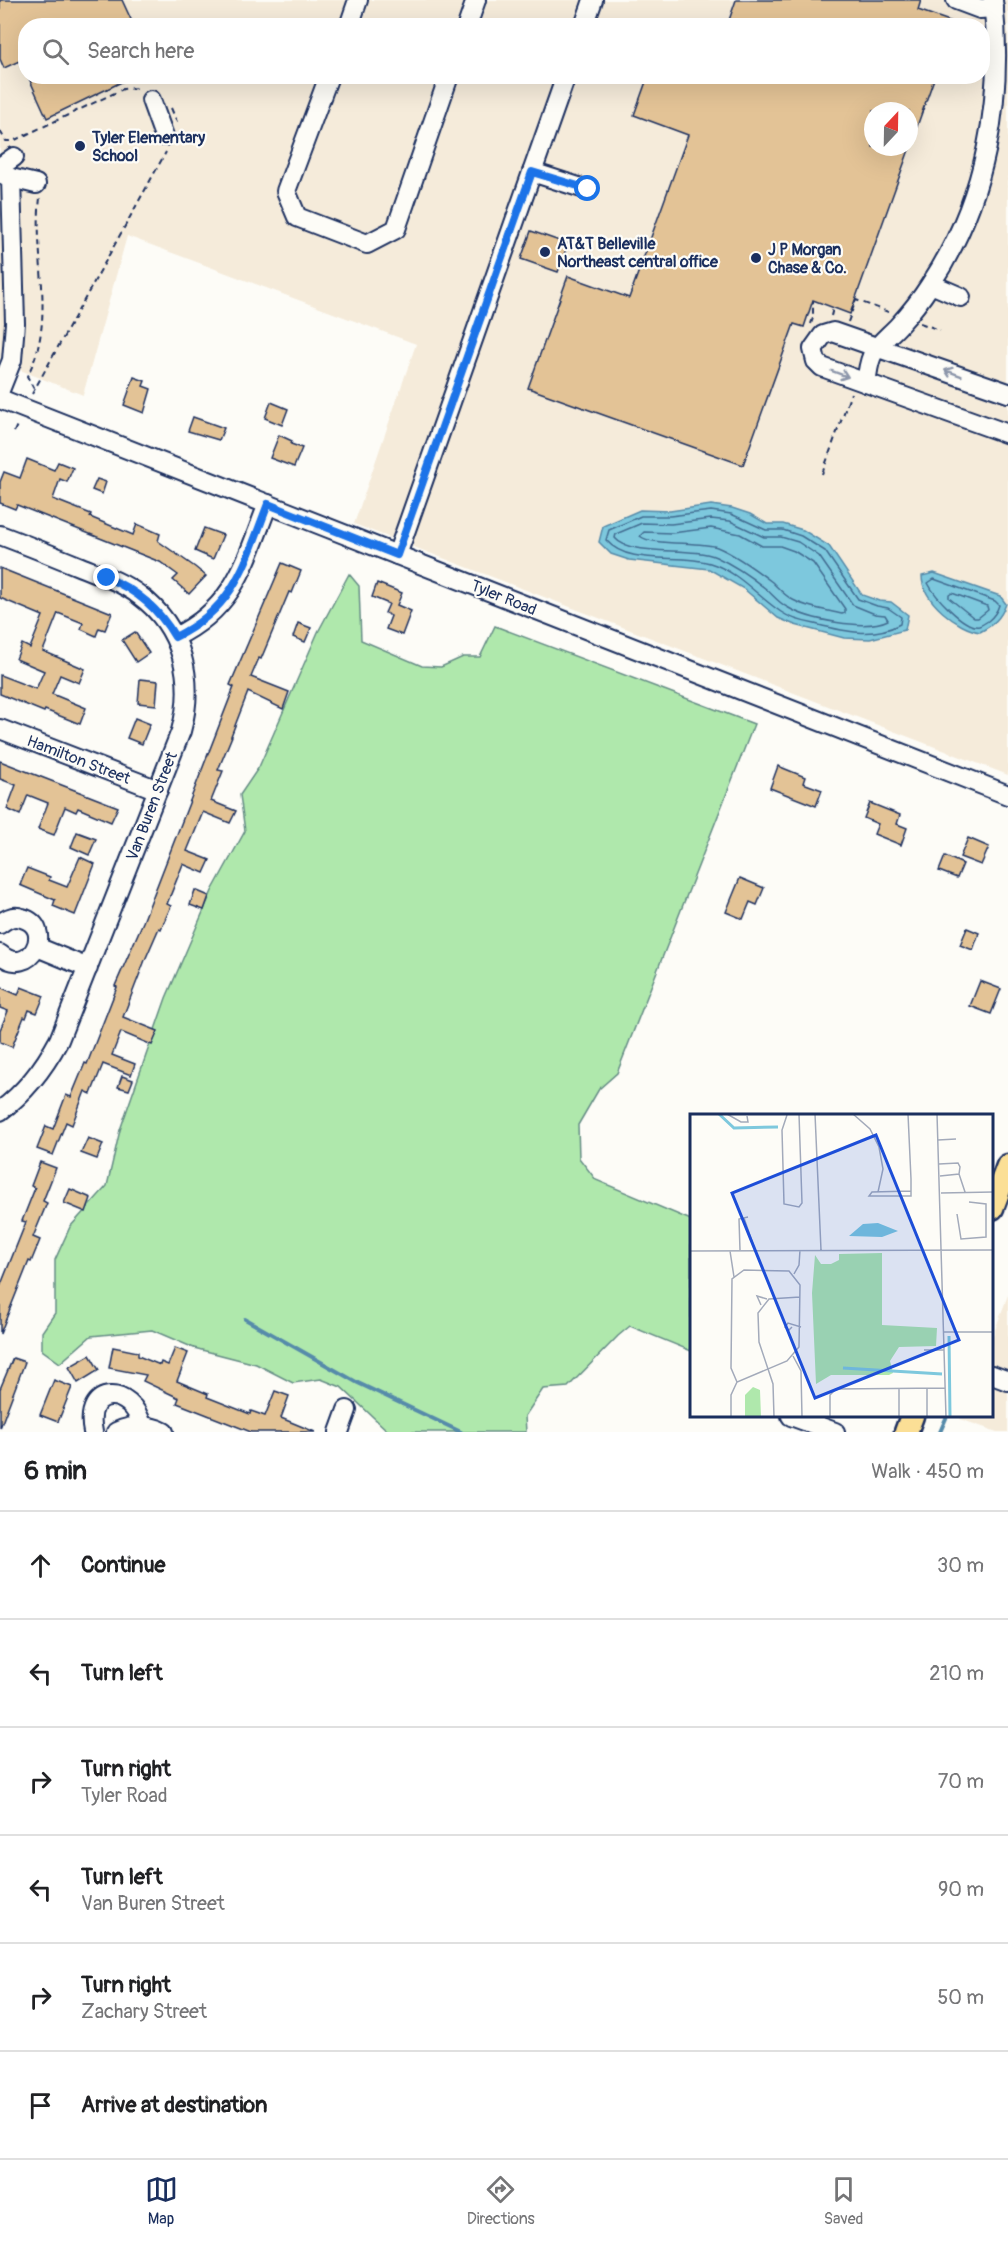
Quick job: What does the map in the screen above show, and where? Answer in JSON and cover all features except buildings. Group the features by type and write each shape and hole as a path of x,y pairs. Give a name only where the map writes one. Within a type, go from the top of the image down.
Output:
{"main road":[{"path":"993,1205 1008,1166"},
{"path":"906,1432 912,1417"}],"street":[{"path":"351,18 358,0"},
{"path":"470,18 476,0"},
{"path":"587,18 593,0"},
{"path":"858,387 870,360 879,347 906,318 931,284 964,219 979,179 994,106 998,57 994,4 980,9 956,0"},
{"path":"326,84 286,191 297,217 367,243 396,229 446,84"},
{"path":"397,555 563,84"},
{"path":"149,94 169,136"},
{"path":"6,169 38,188"},
{"path":"0,390 12,360 15,323 6,169"},
{"path":"532,172 588,189"},
{"path":"931,284 961,297"},
{"path":"1008,393 833,332 823,335 814,345 813,353 818,364 858,387 1008,434"},
{"name":"Tyler Road","path":"0,399 1008,795"},
{"path":"175,637 205,619 229,594 238,579 268,504"},
{"name":"Van Buren Street","path":"0,535 121,583 153,607 175,637 186,669 187,705 158,790 59,1040 28,1086 0,1111"},
{"name":"Hamilton Street","path":"0,729 158,790"},
{"path":"0,924 13,917 27,920 37,932 37,946 33,953 22,960 8,959 0,954"},
{"path":"37,946 88,968"},
{"path":"993,1375 1008,1381"},
{"path":"93,1432 91,1419 97,1402 117,1396 126,1400 140,1415 142,1426"},
{"path":"339,1432 348,1410"},
{"path":"794,1417 834,1432"},
{"path":"116,1432 142,1426 164,1432"}],"path":[{"path":"0,131 6,141 13,141 123,89 149,94"},
{"path":"14,432 34,389 169,136 170,106"},
{"path":"34,389 27,376 39,351 41,332 42,292 38,188"},
{"path":"810,327 813,318 813,300"},
{"path":"846,327 856,300 896,315"},
{"path":"914,321 940,330"},
{"path":"822,474 858,387"}],"shaded area":[{"path":"0,0 1008,0 1008,775 354,524 416,344 127,236 83,395 0,362"},
{"path":"1008,1295 1008,1432 997,1432 960,1419 961,1417 993,1417 993,1335"}],"green space":[{"path":"349,574 359,586 361,640 422,666 441,667 463,657 480,657 495,626 754,724 617,1073 599,1089 578,1125 579,1158 596,1180 690,1220 690,1351 630,1326 568,1387 543,1389 525,1416 526,1432 389,1432 341,1387 321,1379 293,1383 256,1364 194,1348 152,1330 91,1336 60,1363 42,1350 42,1332 55,1313 55,1260 70,1227 107,1186 120,1130 166,998 212,891 245,831 240,795 259,767 318,632"}],"water":[{"path":"711,505 750,514 767,524 783,524 803,530 829,546 862,595 879,601 891,602 908,615 905,630 870,639 844,638 795,625 778,618 744,589 709,569 629,560 611,554 599,542 603,526 640,510 670,511"},
{"path":"934,573 1000,596 1006,604 1002,613 993,624 980,632 962,626 943,612 928,595 922,576"}],"waterway":[{"path":"245,1319 358,1383 461,1432"},
{"path":"940,1432 947,1417"}],"place":[{"name":"Tyler Elementary School","path":"80,146"},
{"name":"AT&T Belleville Northeast central office","path":"545,252"},
{"name":"J P Morgan Chase & Co.","path":"756,258"}],"route":[{"path":"107,578 121,583 140,595 153,607 175,637 205,619 229,594 238,579 268,504 397,555 532,172 588,189"}]}
